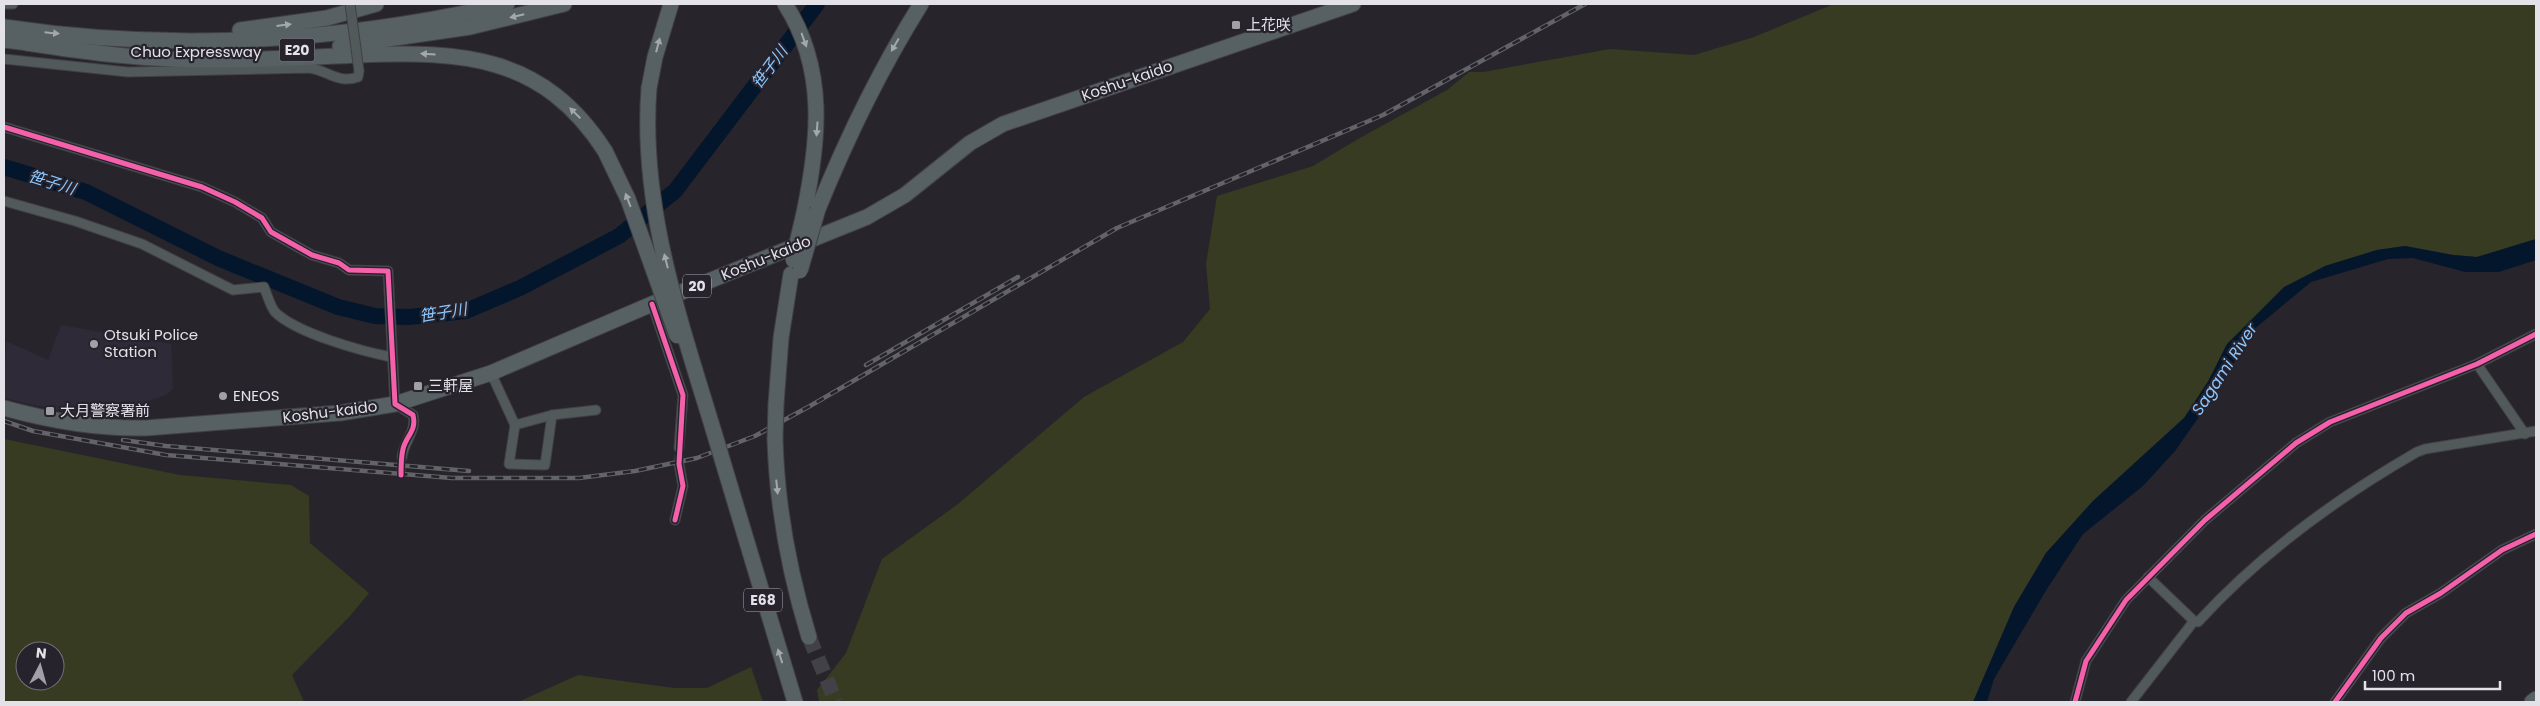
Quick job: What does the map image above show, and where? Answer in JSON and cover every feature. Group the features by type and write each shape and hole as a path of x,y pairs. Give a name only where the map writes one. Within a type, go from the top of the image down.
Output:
{"highway":[{"path":"78,36 170,35 263,28 327,18 376,4"},
{"name":"Chuo Expressway","path":"4,27 78,36 189,40 310,36 414,23 507,4"},
{"name":"Chuo Expressway","path":"4,40 126,52 175,54 304,49 362,44 470,27 564,4"},
{"path":"672,4 660,35 649,88 647,146 657,224 676,301 722,460"},
{"path":"785,4 803,38 815,80 817,107 811,211"},
{"path":"811,211 876,79 921,4"},
{"name":"Koshu-kaido","path":"4,408 36,417 78,424 114,428 146,428 340,413 395,404 491,373 652,304 867,217 905,195 970,143 1003,124 1353,4"},
{"path":"27,43 125,56 174,60 263,59 414,53 480,59 519,73 552,93 581,118 605,151 628,199 722,460"},
{"name":"E68","path":"809,637 795,592 786,552 776,474 775,438 778,375 795,272 811,211"},
{"name":"E68","path":"722,460 796,702"},
{"path":"2532,702 2536,699"}],"street":[{"path":"4,4 13,4"},
{"path":"4,59 128,72 310,68 321,70 340,80 358,77 359,70 350,4"},
{"path":"4,127 202,188 235,202 262,218 271,232 312,255 339,263 349,270 388,271 391,357 395,404 413,415 415,423 403,447 402,457"},
{"path":"4,201 75,221 142,244 233,290 264,286 274,311 297,326 367,352 391,357"},
{"path":"652,304 683,395 679,448"},
{"path":"2075,702 2086,661 2113,618 2148,576 2205,520 2303,439 2330,422 2358,409 2477,364 2536,334"},
{"path":"2477,364 2525,434"},
{"path":"491,373 515,424 509,464 545,465 552,415"},
{"path":"515,424 552,415 596,410"},
{"path":"2131,702 2194,621 2198,622 2230,587 2266,556 2359,486 2425,449 2536,431"},
{"path":"675,520 684,486 679,464"},
{"path":"2335,702 2381,638 2406,613 2441,593 2490,558 2536,534"},
{"path":"2148,576 2194,621"}],"shaded area":[{"path":"61,325 171,344 173,388 166,395 143,403 140,417 121,418 74,414 4,398 6,341 48,360"}],"green space":[{"path":"1834,4 2536,4 2536,239 2477,257 2453,255 2405,246 2377,250 2325,266 2227,344 2208,381 2184,418 2093,501 2046,553 2014,607 1973,702 819,702 817,690 846,653 882,559 958,504 1084,397 1183,342 1210,309 1206,264 1217,196 1313,166 1447,90 1469,72 1483,72 1610,49 1694,55 1754,37"},
{"path":"4,439 180,475 291,485 309,496 310,543 369,593 350,616 292,675 304,702 4,702"},
{"path":"751,667 763,702 518,702 578,675 674,688 707,688"}],"water":[{"name":"Sagami River","path":"2536,239 2536,260 2499,272 2465,272 2413,258 2388,259 2311,282 2252,331 2222,384 2175,451 2143,486 2083,534 2045,592 1994,679 1987,702 1973,702 2014,607 2046,553 2093,501 2184,418 2208,382 2227,344 2284,287 2325,266 2377,250 2405,246 2453,255 2477,257"}],"waterway":[{"name":"笹子川","path":"4,167 86,192 218,258 338,307 375,316 409,317 466,311 520,288 619,236 675,191 817,4"}],"tunnel":[{"path":"679,448 679,464"},
{"path":"401,475 402,457"},
{"path":"809,637 836,702"}],"railway":[{"path":"4,421 33,431 166,455 452,478 579,478 635,471 697,458 755,436 810,406 1117,228 1383,115 1585,4"},
{"path":"866,365 1018,277"},
{"path":"123,440 166,446 469,471"}],"cycle path":[{"path":"4,127 202,187 235,202 262,218 271,232 312,255 339,263 349,270 388,271 395,404 413,415 414,421 414,425 404,444 401,458 401,475"},
{"path":"652,304 683,395 679,464 683,486 675,520"},
{"path":"2075,702 2086,661 2126,600 2205,520 2296,443 2330,422 2477,364 2536,334"},
{"path":"2335,702 2381,638 2406,613 2441,593 2502,550 2536,534"}],"place":[{"name":"上花咲","path":"1236,25"},
{"name":"Otsuki Police Station","path":"94,344"},
{"name":"三軒屋","path":"418,386"},
{"name":"ENEOS","path":"223,396"},
{"name":"大月警察署前","path":"50,411"}]}
